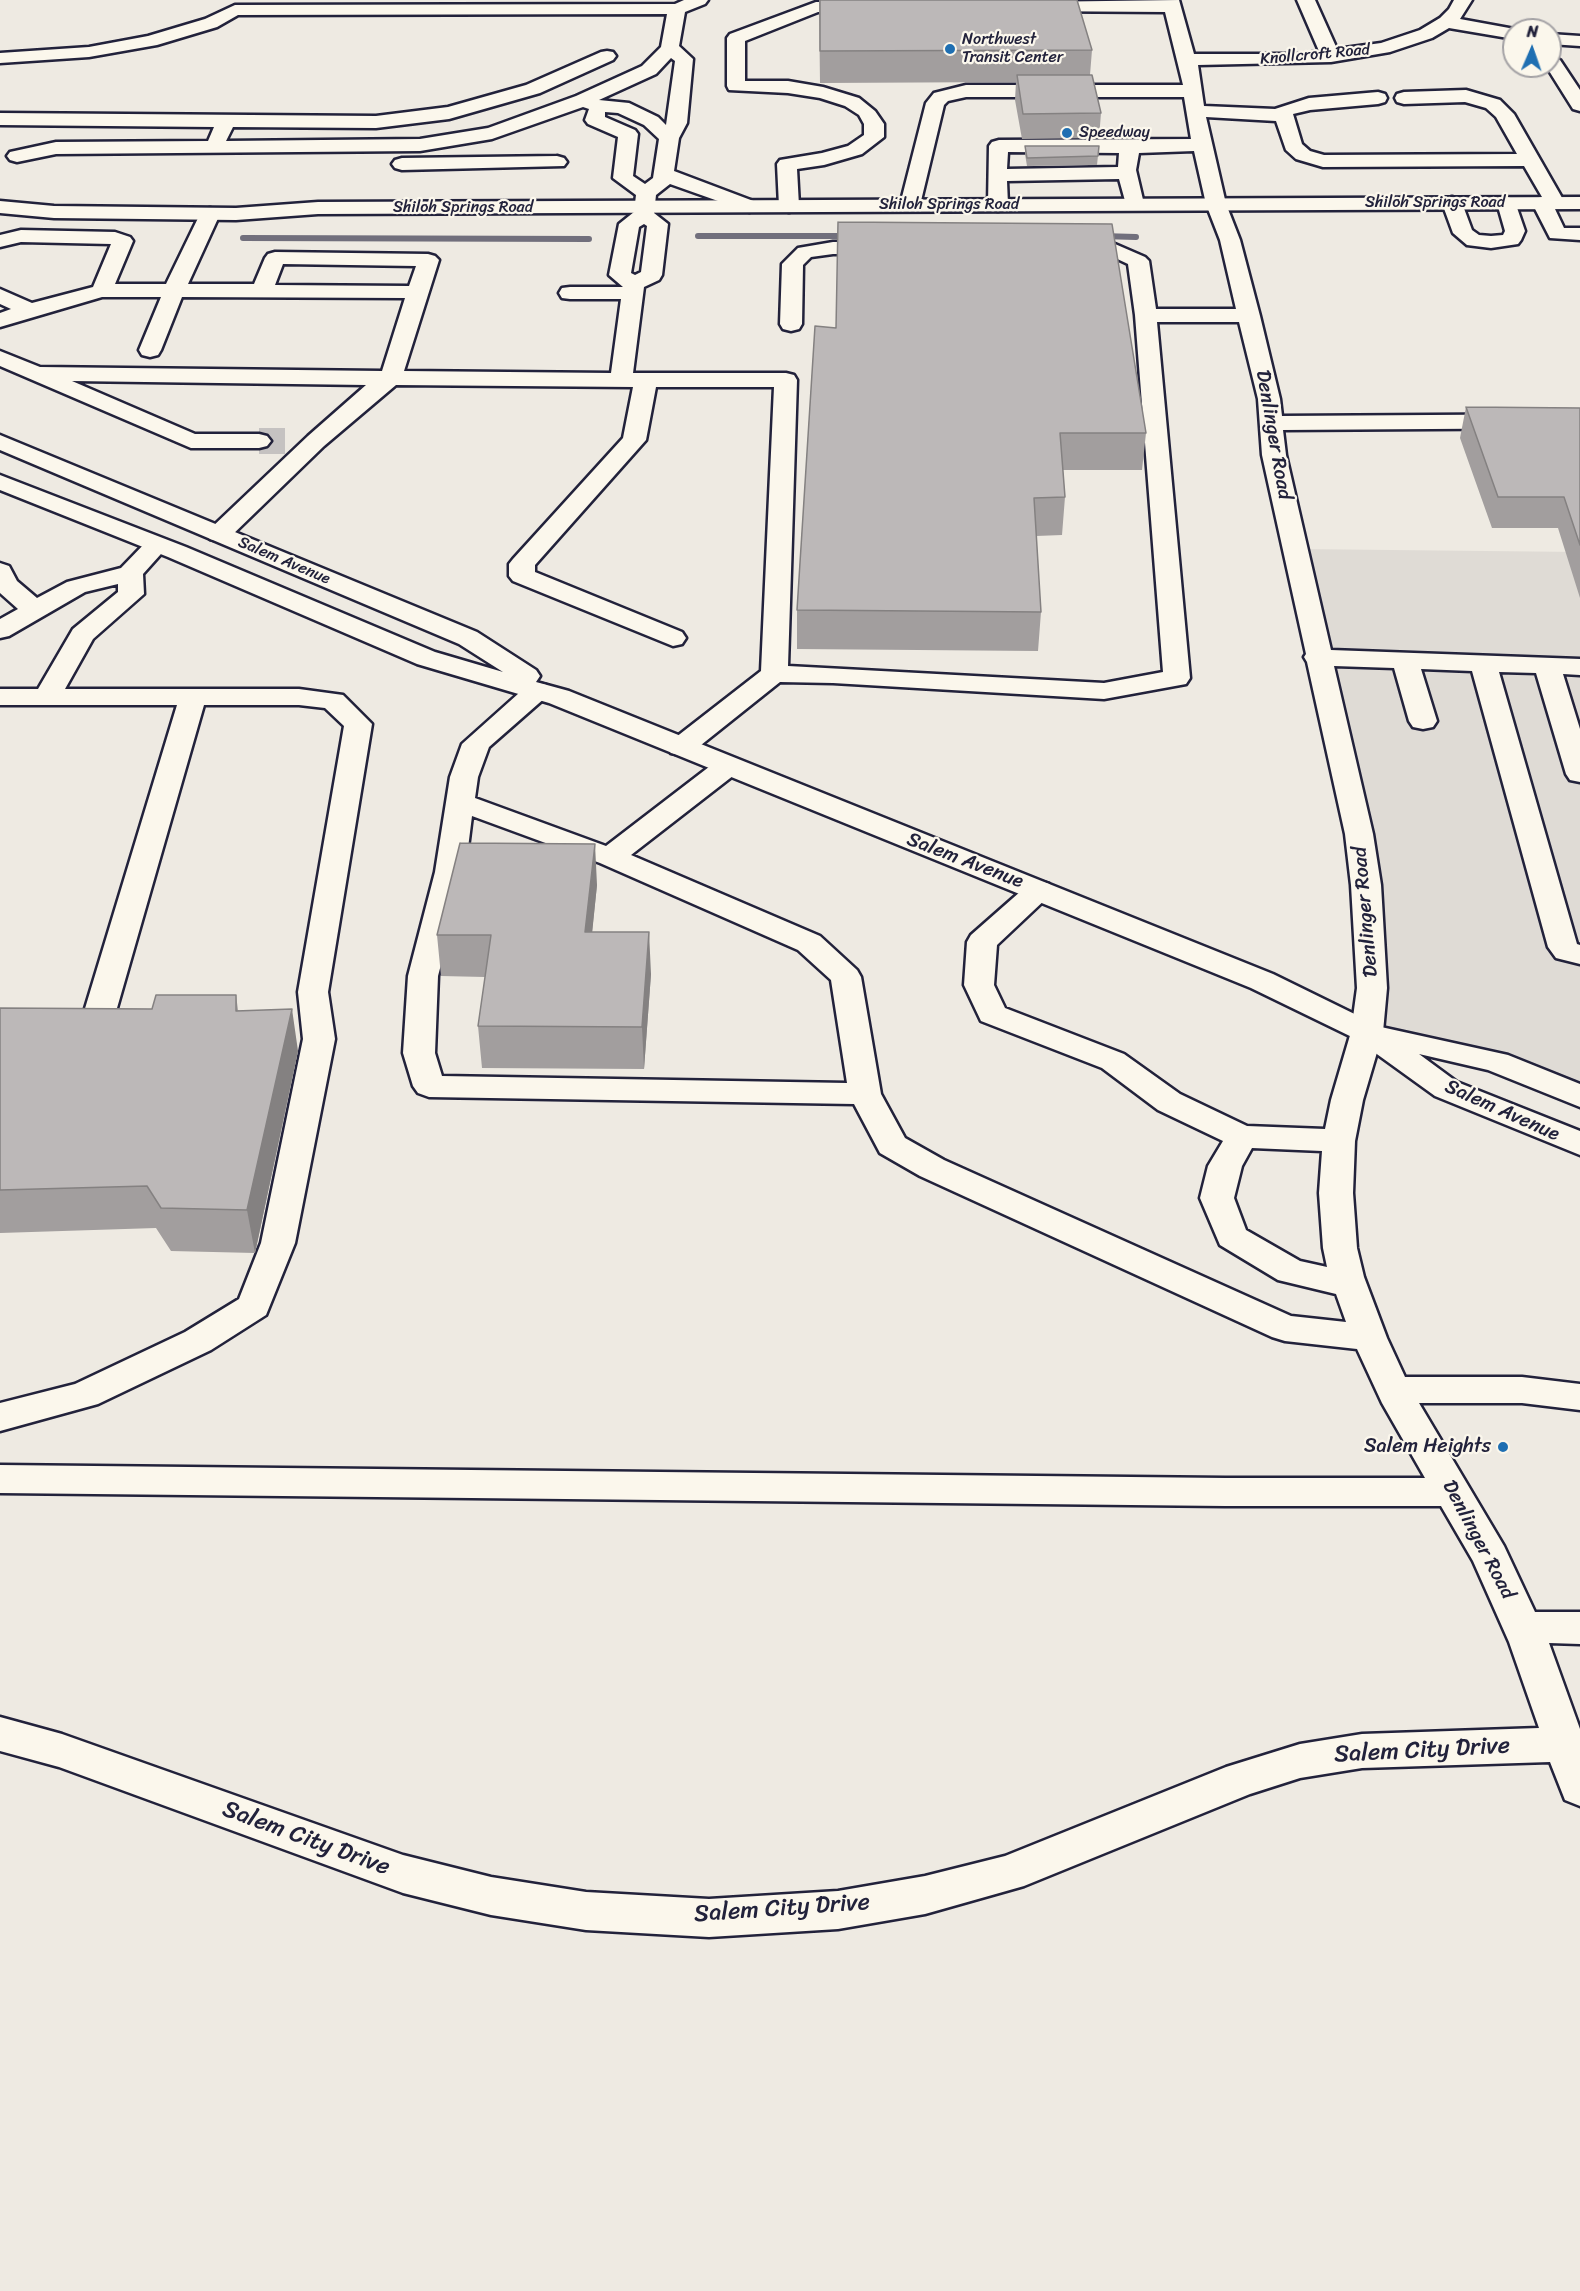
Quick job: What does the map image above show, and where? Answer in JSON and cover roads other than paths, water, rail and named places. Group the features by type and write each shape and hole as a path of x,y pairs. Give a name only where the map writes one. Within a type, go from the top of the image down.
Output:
{"street":[{"path":"0,58 89,52 151,41 211,23 235,10 572,4 676,9 699,0"},
{"path":"1306,0 1331,57"},
{"name":"Knollcroft Road","path":"1186,60 1331,57 1384,48 1407,41 1446,22 1457,12 1463,0"},
{"path":"1018,7 1171,3"},
{"name":"Denlinger Road","path":"1171,3 1186,60 1196,117 1216,204 1230,240 1269,399 1274,455 1297,549 1317,657 1359,834 1366,885 1372,988 1368,1032 1347,1100 1339,1141 1336,1193 1339,1237 1350,1285 1369,1338 1394,1390 1491,1557 1523,1628 1580,1788"},
{"path":"789,206 787,164 824,159 855,150 874,137 874,124 866,111 852,102 823,93 788,87 736,86 736,38 816,7 887,7"},
{"path":"17,156 56,148 420,145 492,133 590,103 649,69 670,48 676,9"},
{"path":"1446,22 1502,32"},
{"path":"1562,40 1580,41"},
{"path":"633,288 620,275 629,224 663,180 669,138 677,123 684,59 670,48"},
{"path":"0,119 376,122 449,113 533,89 607,56"},
{"path":"1562,77 1580,105"},
{"path":"910,205 935,103 940,97 966,90 1192,91"},
{"path":"1404,98 1466,96 1493,104 1504,114 1531,160 1549,203 1557,234 1580,234"},
{"path":"1378,98 1309,105 1284,111 1293,146 1303,155 1323,161 1531,160"},
{"path":"590,103 622,107 651,121 669,138"},
{"path":"570,292 633,288 651,274 658,224 623,178 628,134 595,120 590,103"},
{"path":"1196,117 1266,122 1284,117"},
{"path":"215,147 226,120"},
{"path":"433,142 436,164"},
{"path":"998,205 999,146 1202,145"},
{"path":"101,147 120,170"},
{"path":"1129,147 1128,173 1134,204"},
{"path":"378,165 557,162"},
{"path":"997,175 1128,173"},
{"path":"663,174 749,207"},
{"name":"Shiloh Springs Road","path":"81,193 318,208"},
{"path":"1452,203 1463,232 1474,240 1491,242 1511,240 1515,231 1507,203"},
{"name":"Shiloh Springs Road","path":"0,207 54,212 210,214 318,208 645,205 749,207 1580,203"},
{"path":"150,350 174,290 210,214"},
{"path":"0,241 21,236 108,236 123,241 102,291"},
{"path":"790,324 793,264 805,252 833,248 903,249"},
{"path":"681,747 774,674 833,675 1104,691 1177,678 1146,315 1138,261 1115,250 1056,250"},
{"path":"219,534 316,441 376,388 391,378 428,260 275,258 262,291"},
{"path":"621,380 633,288"},
{"path":"0,320 102,291 417,292"},
{"path":"0,295 29,310"},
{"path":"1146,315 1249,316"},
{"path":"0,358 191,441 259,441"},
{"path":"41,374 786,380 774,674"},
{"path":"646,380 634,440 522,564 522,576 673,638"},
{"path":"1271,423 1580,421"},
{"path":"288,441 316,441"},
{"name":"Salem Avenue","path":"0,442 468,638 548,694"},
{"name":"Salem Avenue","path":"0,482 426,658 548,694 1262,981 1368,1032 1446,1089 1580,1144"},
{"path":"0,630 76,587 130,573 157,545 215,560 345,612 450,630"},
{"path":"0,571 6,585 35,610"},
{"path":"47,697 82,635 131,594 130,573"},
{"path":"1317,657 1580,667"},
{"path":"1405,661 1422,721"},
{"path":"1483,664 1563,947 1567,951 1580,955"},
{"path":"1547,666 1580,774"},
{"path":"548,694 476,744 464,777 450,872 423,976 419,1053 429,1086 865,1094"},
{"path":"0,697 299,697 333,700 358,724 313,992 305,1024 319,1039 278,1243 254,1306 198,1341 85,1395 0,1417"},
{"path":"154,1025 96,1025 194,697"},
{"path":"610,857 728,766"},
{"path":"460,802 610,857 809,943 846,977 865,1094 892,1144 933,1168 1285,1328 1369,1338"},
{"path":"1039,890 982,942 979,985 992,1014 1113,1061 1168,1102 1242,1137 1339,1141"},
{"name":"Salem Avenue","path":"1368,1032 1497,1062 1580,1096"},
{"path":"1242,1137 1225,1167 1217,1198 1232,1237 1290,1271 1350,1285"},
{"path":"1394,1390 1522,1390 1580,1397"},
{"path":"3,1476 1225,1492 1454,1492"},
{"path":"1523,1628 1565,1626 1580,1628"},
{"name":"Salem City Drive","path":"0,1734 62,1751 403,1874 491,1896 586,1911 709,1918 838,1910 925,1895 988,1879 1009,1873 1241,1779 1300,1761 1362,1751 1566,1744"}],"waterway":[{"path":"698,236 851,236"},
{"path":"1101,236 1136,237"},
{"path":"243,238 589,239"}],"tunnel":[{"path":"259,441 288,441"}],"place":[{"name":"Northwest Transit Center","path":"950,49"},
{"name":"Speedway","path":"1067,133"},
{"name":"Salem Heights","path":"1503,1447"}]}
